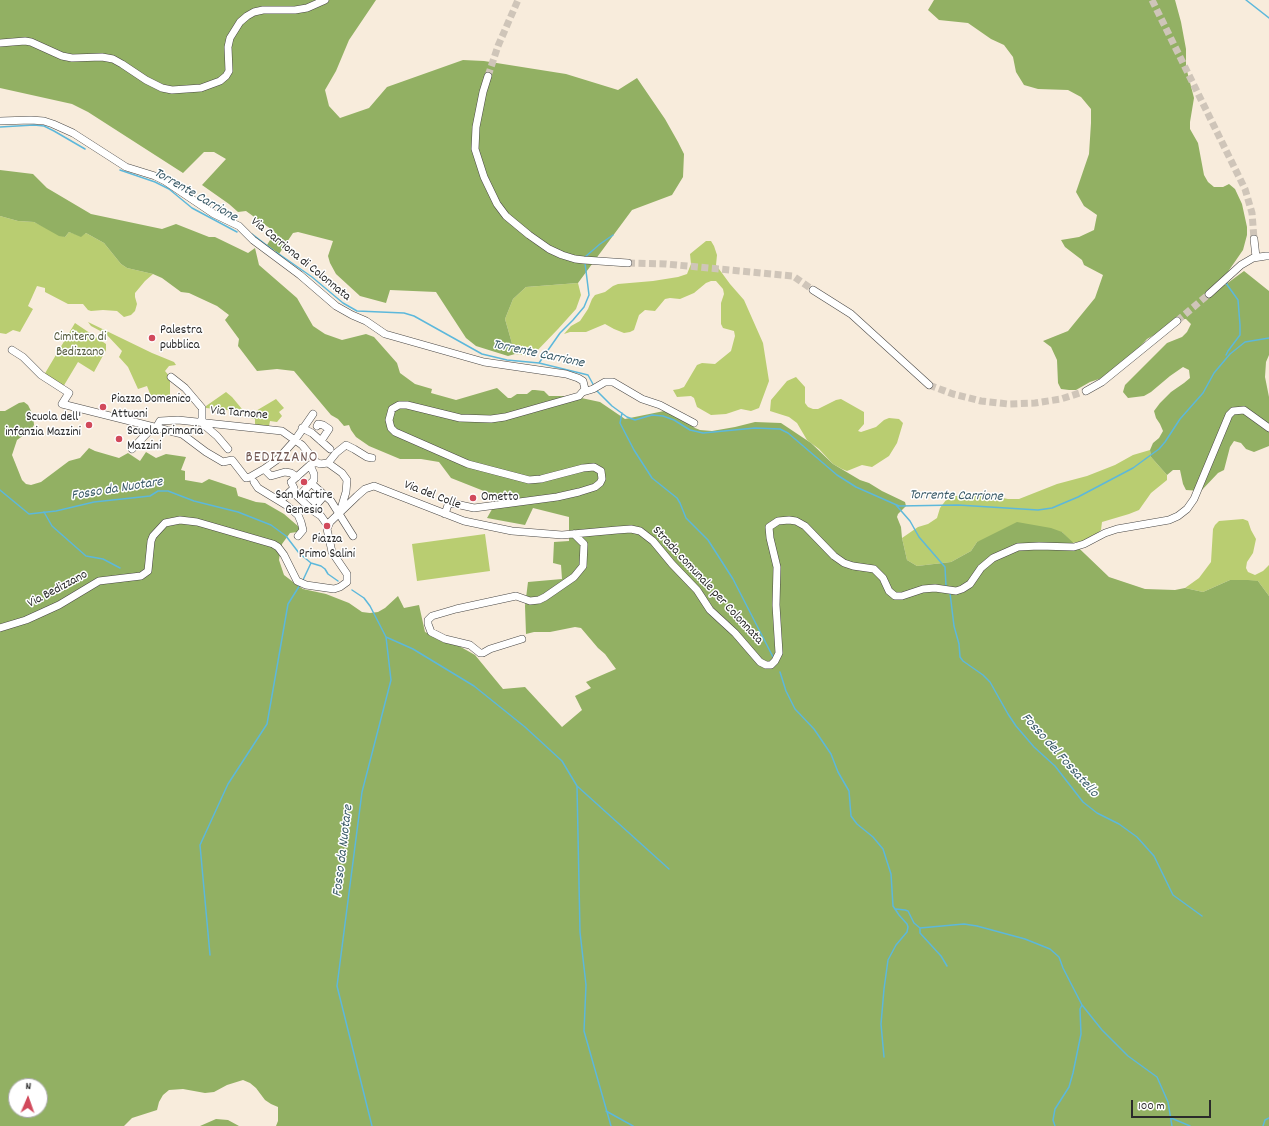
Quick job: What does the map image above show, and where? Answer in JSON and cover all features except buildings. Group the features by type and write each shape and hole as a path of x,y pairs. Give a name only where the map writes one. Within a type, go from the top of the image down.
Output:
{"street":[{"path":"0,43 25,41 31,42 62,56 72,58 102,57 113,59 146,80 162,88 172,90 201,88 220,82 226,76 229,71 228,47 230,38 240,22 247,16 254,12 263,10 295,10 308,8 325,0"},
{"path":"488,76 476,127 475,149 484,177 506,216 514,224 549,249 575,259 596,262 628,263"},
{"name":"Via Carriona di Colonnata","path":"0,121 31,120 44,121 53,124 73,134 126,167 155,176 165,181 214,214 239,226 253,240 300,274 336,306 366,321 385,334 484,362 554,372 578,378 583,381 585,386 584,392"},
{"path":"1254,239 1256,257"},
{"path":"1209,294 1241,265 1256,257 1269,256"},
{"path":"814,290 851,314 929,385"},
{"path":"1086,391 1102,382 1177,322"},
{"path":"12,350 23,357 41,375 70,394 62,404 182,434 206,452 223,462 232,457"},
{"path":"172,377 185,388 202,408 203,423 217,436 246,478 264,469 278,459 294,440 312,414"},
{"path":"445,514 448,505 451,503 474,508 543,499 579,492 595,487 600,483 602,479 601,471 594,467 583,468 541,479 529,480 468,464 395,432 391,428 389,420 395,406 407,405 460,418 491,419 505,417 573,398 604,382 613,382 642,399 660,405 694,422"},
{"name":"Strada comunale per Colonnata","path":"574,534 631,529 640,531 653,541 672,564 697,590 710,610 735,633 760,662 766,665 771,665 776,661 779,652 776,605 777,567 769,527 778,521 796,521 805,526 834,556 844,563 874,569 883,578 890,591 895,596 902,596 924,589 935,588 956,591 970,584 981,568 993,558 1018,547 1074,547 1117,529 1169,520 1178,516 1187,509 1194,499 1229,415 1233,411 1244,410 1269,428"},
{"name":"Via Tarnone","path":"154,427 160,422 170,420 282,431 302,445 313,462"},
{"path":"317,426 318,424 323,425 329,430 321,441"},
{"path":"132,449 154,427"},
{"path":"302,428 312,433 330,449"},
{"path":"313,462 320,464 328,463 339,450 346,445 363,455 372,458"},
{"path":"298,497 313,482 313,462"},
{"path":"280,501 313,462"},
{"path":"328,463 342,473 347,480 346,492 339,513"},
{"path":"264,469 271,476 279,473 291,473 298,497 314,507"},
{"path":"254,482 258,488 280,501 300,517 303,530 298,536"},
{"path":"313,482 331,501 353,536"},
{"name":"Via del Colle","path":"328,526 330,522 365,488 374,486 464,521 512,532 574,534"},
{"path":"314,507 325,495"},
{"path":"312,496 310,498 314,507 328,526"},
{"name":"Via Bedizzano","path":"0,628 26,620 59,605 99,581 141,576 148,570 151,541 153,536 165,523 180,520 197,522 273,544 278,547 289,562 297,580 306,585 334,589 347,582 347,574 332,552 327,529 328,526"},
{"path":"522,639 480,653 470,645 446,639 431,632 428,620 432,616 456,609 516,596 530,600 539,600 545,597 574,577 583,566 584,544 574,534"}],"green space":[{"path":"0,0 376,0 349,40 336,71 325,90 329,106 340,118 369,108 387,87 463,60 484,61 566,74 618,90 637,78 665,119 684,154 683,177 672,195 632,210 578,283 526,287 513,299 505,319 515,354 508,356 476,346 466,338 436,292 390,290 386,303 360,296 336,274 330,263 328,256 333,241 298,232 293,233 279,254 267,245 275,232 246,211 238,212 202,185 226,159 214,152 204,152 183,173 88,112 72,104 0,88"},
{"path":"934,0 1175,0 1186,49 1186,67 1194,98 1190,129 1198,143 1204,175 1208,182 1214,187 1223,187 1229,184 1235,189 1242,204 1247,227 1247,235 1243,250 1225,276 1222,284 1225,285 1244,271 1269,291 1269,355 1266,362 1265,377 1269,397 1269,446 1254,452 1246,449 1241,443 1234,441 1230,447 1224,470 1218,473 1201,491 1186,490 1180,470 1173,470 1167,475 1151,457 1150,450 1153,443 1159,438 1163,431 1154,411 1171,392 1190,378 1189,370 1183,367 1144,396 1128,398 1123,392 1125,385 1167,343 1182,337 1187,332 1191,324 1186,319 1178,319 1167,328 1147,339 1125,363 1105,377 1090,382 1076,390 1061,389 1058,383 1057,360 1051,347 1043,341 1068,331 1095,298 1103,275 1084,265 1082,260 1065,247 1061,240 1079,237 1094,230 1097,215 1084,206 1076,192 1089,154 1091,109 1081,97 1068,90 1038,89 1024,85 1016,72 1013,57 1004,45 991,39 968,23 939,20 928,10"},
{"path":"0,170 33,174 47,188 91,214 162,229 176,224 209,237 215,237 248,253 255,248 259,265 297,298 313,326 325,334 342,340 366,334 374,337 397,363 400,373 415,384 432,389 431,393 456,400 497,388 508,398 511,398 517,394 527,394 532,390 535,390 544,391 549,396 572,396 600,402 625,419 664,411 683,419 700,430 712,431 755,422 781,423 811,443 833,464 860,480 869,483 905,502 906,506 897,517 901,527 907,560 917,566 951,562 971,551 977,542 1017,522 1051,528 1062,532 1109,577 1145,589 1175,590 1185,588 1203,592 1230,580 1258,581 1269,596 1269,1126 276,1126 278,1121 278,1107 265,1100 256,1088 243,1080 227,1085 214,1092 205,1093 183,1089 169,1090 163,1095 157,1110 132,1118 124,1126 0,1126 0,411 5,411 19,403 24,402 28,405 33,415 34,425 31,430 17,440 12,455 22,480 26,484 31,485 41,482 69,461 80,458 89,448 119,458 128,453 140,461 146,452 156,458 166,454 186,457 181,470 185,471 185,480 202,483 209,479 236,488 238,496 256,502 265,503 284,514 299,527 297,532 290,533 282,544 279,560 284,575 297,585 303,589 326,594 349,603 362,612 378,612 385,608 398,596 404,608 419,605 425,632 459,646 475,655 503,689 525,687 562,727 582,710 575,696 591,688 586,682 616,669 605,654 581,628 575,627 550,632 534,632 526,634 525,606 528,582 562,579 561,565 553,563 554,542 569,541 569,517 533,508 525,525 487,518 499,497 451,478 439,462 421,459 400,459 369,446 356,437 349,425 344,426 338,419 331,415 294,371 277,369 257,371 238,346 239,339 225,320 229,315 217,306 189,293 181,292 162,278 153,274 127,268 121,264 104,243 86,233 81,237 69,232 65,237 59,236 34,222 18,221 0,216"},
{"path":"0,216 18,221 34,222 65,237 69,232 81,236 86,233 104,243 121,264 127,268 153,274 135,293 137,304 135,311 131,315 124,317 117,311 91,311 88,310 83,304 68,304 45,292 45,288 37,286 28,306 33,309 20,332 13,330 6,334 0,333"},
{"path":"706,241 711,241 714,246 717,255 716,265 744,300 763,343 769,381 759,408 751,411 741,409 726,414 711,415 697,407 694,398 691,396 677,397 673,390 684,387 697,365 702,363 715,364 731,351 735,336 734,331 723,328 721,324 721,303 724,294 723,289 716,281 706,283 694,293 680,299 665,299 655,311 645,310 639,315 634,330 630,332 624,333 605,324 586,332 570,332 564,334 571,326 580,321 595,295 605,292 613,286 618,284 678,277 687,274 691,264 690,254"},
{"path":"578,283 581,295 576,309 532,356 515,354 505,319 513,299 526,287"},
{"path":"88,322 174,362 176,365 169,366 165,371 170,377 170,397 152,399 147,386 138,389 128,367 119,357 122,351 106,334 91,326"},
{"name":"Cimitero di Bedizzano","path":"75,323 106,344 106,350 94,372 78,362 63,387 44,375"},
{"path":"796,377 805,387 805,403 808,407 818,409 841,399 864,412 864,424 858,431 861,432 876,427 884,420 889,418 899,419 903,423 897,443 889,456 872,467 862,465 847,471 833,464 819,449 807,440 797,423 789,417 770,411 771,400 787,381"},
{"path":"226,392 247,415 243,414 242,410 238,409 237,411 206,408 206,406"},
{"path":"276,399 284,408 279,412 282,416 277,422 270,421 269,426 255,425 255,419 252,419 249,415"},
{"path":"1150,450 1151,457 1167,475 1167,480 1151,493 1139,510 1102,522 1101,530 1083,541 1072,543 1062,532 977,542 971,551 951,562 917,566 907,560 902,538 918,527 928,524 937,518 940,508 946,500 955,496 987,495 1008,499 1019,499 1057,484 1087,476 1115,465 1133,455"},
{"path":"1243,519 1248,521 1256,539 1253,553 1247,562 1246,568 1248,572 1255,575 1263,571 1269,565 1269,596 1258,581 1230,580 1203,592 1185,588 1199,578 1211,562 1213,529 1215,525 1219,521"},
{"path":"485,534 490,571 417,581 412,544"},
{"path":"216,1119 228,1120 239,1126 200,1126"}],"waterway":[{"path":"1246,0 1269,18"},
{"name":"Torrente Carrione","path":"0,127 34,125 44,126 85,149"},
{"name":"Torrente Carrione","path":"120,170 155,182 169,189 192,208 237,232"},
{"name":"Torrente Carrione","path":"252,234 273,250"},
{"path":"585,257 613,235"},
{"name":"Torrente Carrione","path":"276,252 312,277 343,303 357,311 404,313 414,316 482,354 507,360 539,363 588,375 594,386"},
{"path":"539,363 560,333 584,307 589,295 585,263"},
{"path":"1226,355 1240,335 1238,300 1226,283 1227,282"},
{"name":"Torrente Carrione","path":"597,391 612,406 627,417 635,420 652,415 663,416 674,420 690,430 703,433 755,428 780,429 788,433 837,475 856,487 899,506 958,505 1038,510 1052,508 1078,497 1133,468 1159,449 1180,419 1203,393 1214,373 1230,354 1245,342 1269,338"},
{"path":"622,413 620,423 634,450 652,478 677,498 686,518 708,540 733,579 773,657"},
{"name":"Fosso da Nuotare","path":"0,490 29,514 56,511 94,502 150,496 158,491 168,491 194,501 238,512 271,525 286,536 299,553 311,563 321,566 328,574 338,581"},
{"name":"Fosso del Fossatello","path":"896,505 910,521 919,537 945,567 946,586"},
{"path":"44,512 52,526 86,556 103,559 120,568"},
{"path":"303,580 311,563"},
{"path":"210,955 200,845 228,784 267,724 288,604 300,585"},
{"name":"Fosso da Nuotare","path":"352,590 364,598 370,606 386,637 391,680 362,792 337,986 372,1126"},
{"name":"Fosso del Fossatello","path":"950,593 954,626 959,644 960,657 963,661 983,675 990,682 1016,726 1034,747 1055,766 1083,802 1097,813 1119,824 1137,837 1154,856 1173,895 1202,916"},
{"path":"386,637 413,649 474,686 525,727 562,761 577,786 580,932 586,985 584,1031 611,1126"},
{"path":"780,672 786,691 795,709 814,729 831,754 838,772 849,791 851,816 857,824 873,837 883,849 891,874 893,906 908,927 907,932 896,945 888,960 881,1024 884,1057"},
{"path":"577,786 669,869"},
{"path":"896,909 908,911 914,923 920,928 920,933 941,956 947,966"},
{"path":"920,928 964,924 977,926 1025,939 1050,949 1059,957 1082,1005 1102,1030 1128,1056 1157,1077 1168,1102 1172,1126"},
{"path":"1055,1126 1053,1120 1055,1109 1069,1087 1073,1073 1081,1034 1080,1009 1082,1005"},
{"path":"606,1111 633,1126"},
{"path":"1171,1118 1190,1126"},
{"path":"1263,1126 1265,1120 1269,1118"}],"tunnel":[{"path":"488,76 498,46 518,0"},
{"path":"1152,0 1245,189 1252,213 1254,239"},
{"path":"628,263 666,264 793,276 813,290"},
{"path":"1177,321 1209,294"},
{"path":"929,385 953,394 981,401 1008,404 1035,403 1061,399 1086,391"}],"place":[{"name":"Palestra pubblica","path":"152,338"},
{"name":"Piazza Domenico Attuoni","path":"103,407"},
{"name":"Scuola dell' infanzia Mazzini","path":"89,425"},
{"name":"Scuola primaria Mazzini","path":"119,439"},
{"name":"San Martire Genesio","path":"304,482"},
{"name":"Ometto","path":"473,498"},
{"name":"Piazza Primo Salini","path":"327,526"}],"district":[{"name":"BEDIZZANO","path":"282,459"}]}
